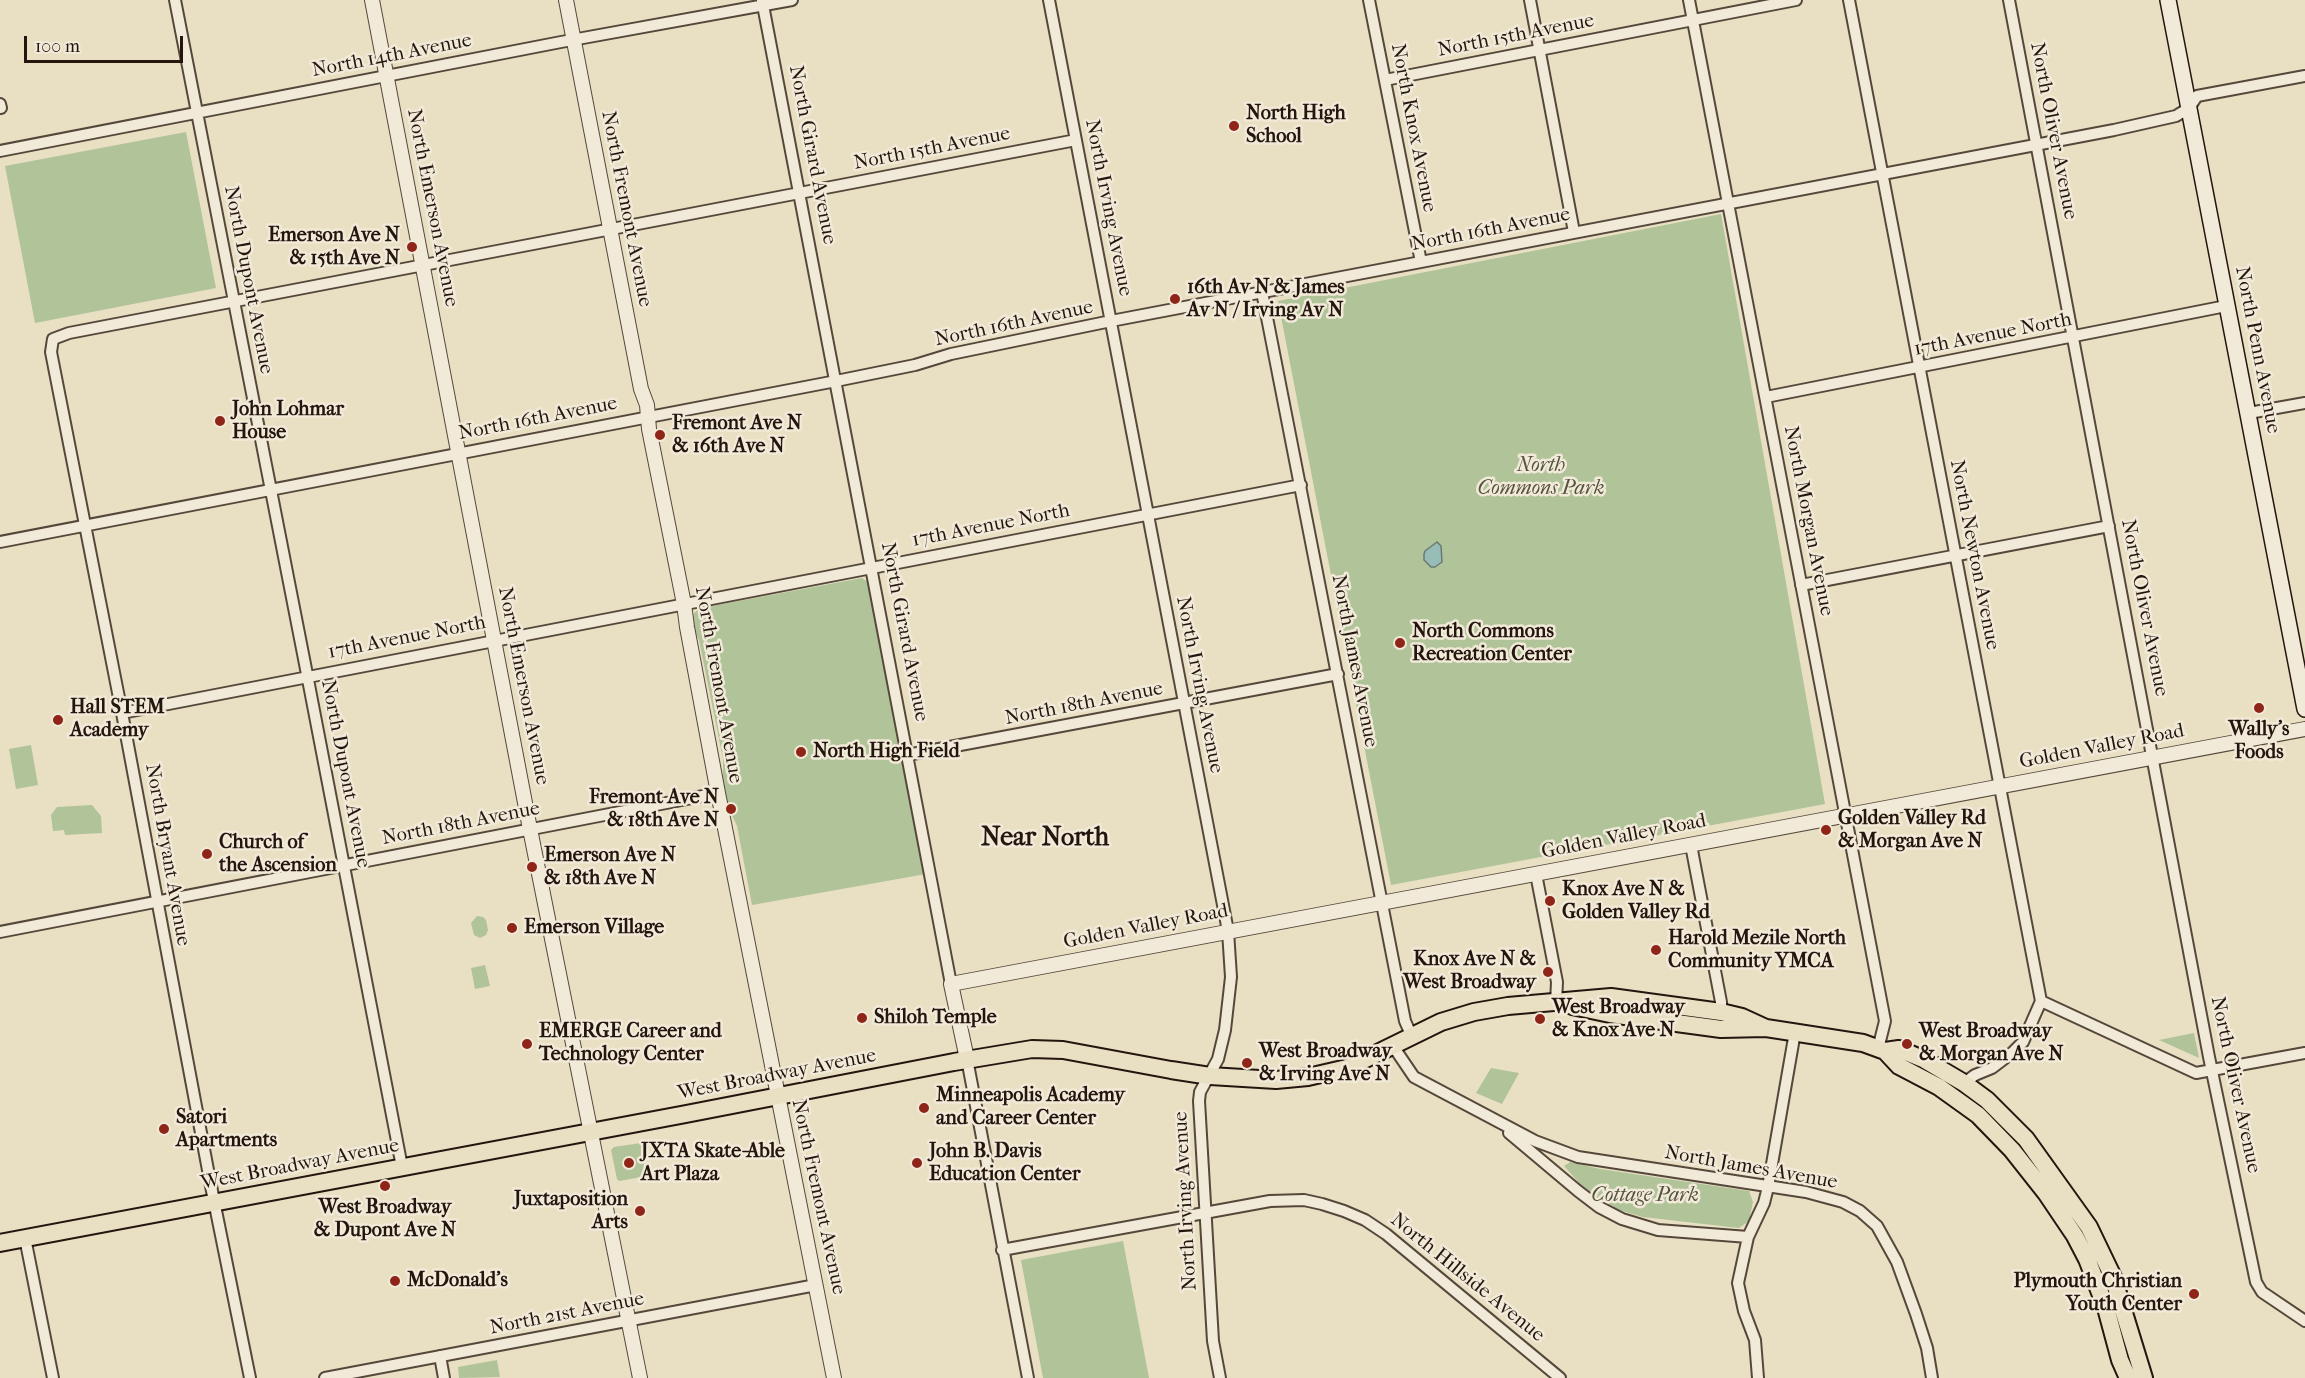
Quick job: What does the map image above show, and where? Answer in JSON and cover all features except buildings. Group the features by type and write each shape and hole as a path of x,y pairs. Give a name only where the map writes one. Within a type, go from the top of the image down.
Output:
{"main road":[{"name":"North Penn Avenue","path":"2168,0 2305,709"},
{"name":"West Broadway Avenue","path":"0,1243 967,1059 1037,1048 1063,1050 1171,1071 1276,1080 1299,1078 1347,1068 1441,1022 1474,1012 1508,1006 1611,997 1721,1012 1742,1017 1766,1028"},
{"name":"West Broadway Avenue","path":"1556,1003 1610,1014 1721,1029 1766,1028 1863,1043 1882,1050 1899,1066 1939,1087 1977,1115 2012,1150 2046,1193 2075,1236 2091,1267 2106,1308 2120,1360 2128,1378"},
{"name":"West Broadway Avenue","path":"1882,1050 1899,1048 1964,1083 1987,1100 2026,1139 2089,1227 2113,1277 2144,1378"}],"street":[{"name":"North Dupont Avenue","path":"175,0 402,1167"},
{"name":"North Emerson Avenue","path":"372,0 531,829 640,1378"},
{"name":"North Fremont Avenue","path":"566,0 640,389 646,398 650,416 649,429 718,793 834,1378"},
{"name":"North 14th Avenue","path":"0,151 763,3 792,0"},
{"name":"North Irving Avenue","path":"1049,0 1228,931 1231,977 1229,1002 1220,1049 1210,1076 1200,1092 1199,1101 1213,1341 1220,1378"},
{"name":"North Knox Avenue","path":"1370,0 1420,262"},
{"path":"1530,0 1574,232"},
{"name":"North Morgan Avenue","path":"1689,0 1885,1021 1882,1050"},
{"name":"North 15th Avenue","path":"1385,80 1796,0"},
{"name":"North Newton Avenue","path":"1849,0 2041,1001"},
{"name":"North Oliver Avenue","path":"2009,0 2212,1070 2256,1282 2262,1292 2305,1321"},
{"name":"North Girard Avenue","path":"763,3 1028,1378"},
{"path":"2188,108 2197,96 2305,76"},
{"name":"North 16th Avenue","path":"0,542 836,381 915,365 951,354 1111,321 2037,145 2176,116 2188,108"},
{"name":"North 15th Avenue","path":"53,339 69,333 1076,140"},
{"name":"North James Avenue","path":"1262,292 1405,1021 1412,1037"},
{"name":"17th Avenue North","path":"1766,397 2226,306"},
{"name":"North Bryant Avenue","path":"53,339 51,352 86,525 214,1203 250,1378"},
{"path":"2249,413 2305,403"},
{"name":"17th Avenue North","path":"122,713 495,639 1301,485"},
{"path":"1801,585 2109,526"},
{"name":"North 18th Avenue","path":"907,755 1338,674"},
{"name":"Golden Valley Road","path":"951,984 2305,729"},
{"name":"North 18th Avenue","path":"0,932 718,793"},
{"path":"1691,845 1721,1012"},
{"path":"1536,874 1557,982 1556,1003"},
{"path":"1964,1083 1992,1068 2023,1042 2041,1001 2196,1073 2305,1053"},
{"path":"1758,1378 1755,1340 1744,1311 1738,1283 1749,1237 1764,1203 1768,1187 1795,1032"},
{"name":"North James Avenue","path":"1394,1046 1414,1077 1535,1140 1578,1157 1806,1192 1844,1202 1860,1211 1877,1226 1893,1252 1927,1348 1932,1378"},
{"name":"North James Avenue","path":"1493,1119 1578,1191 1599,1207 1622,1219 1658,1230 1749,1237"},
{"name":"North Hillside Avenue","path":"1206,1211 1284,1200 1304,1200 1344,1210 1365,1220 1411,1253 1560,1378"},
{"path":"1002,1250 1206,1211"},
{"path":"26,1238 53,1378"},
{"name":"North 21st Avenue","path":"325,1378 816,1285"},
{"path":"440,1356 444,1378"}],"green space":[{"path":"186,132 216,288 35,323 5,166"},
{"name":"North Commons Park","path":"1721,214 1825,804 1391,885 1278,301"},
{"path":"862,578 871,584 926,874 752,905 737,826 729,809 723,779 723,759 699,640 692,626 694,613 701,608"},
{"path":"31,745 38,785 16,789 9,749"},
{"path":"92,805 101,816 102,833 65,835 64,830 53,831 51,815 57,807"},
{"path":"477,916 486,920 488,930 486,935 480,938 474,935 471,923"},
{"path":"485,965 490,986 475,989 471,968"},
{"path":"2194,1033 2199,1058 2159,1040"},
{"path":"1491,1068 1519,1073 1502,1104 1476,1093"},
{"name":"JXTA Skate-Able Art Plaza","path":"641,1143 647,1176 619,1181 611,1150 614,1147"},
{"name":"Cottage Park","path":"1570,1162 1600,1169 1749,1191 1753,1202 1749,1221 1739,1228 1643,1217 1619,1210 1582,1186 1564,1166"},
{"path":"1123,1241 1149,1378 1043,1378 1021,1260"},
{"path":"497,1360 500,1377 459,1378 458,1367"}],"water":[{"path":"1437,542 1441,546 1442,562 1431,567 1424,560 1424,554"}],"place":[{"name":"North High School","path":"1234,126"},
{"name":"Emerson Ave N & 15th Ave N","path":"412,247"},
{"name":"16th Av N & James Av N / Irving Av N","path":"1175,299"},
{"name":"John Lohmar House","path":"220,421"},
{"name":"Fremont Ave N & 16th Ave N","path":"660,435"},
{"name":"North Commons Recreation Center","path":"1400,643"},
{"name":"Wally's Foods","path":"2259,708"},
{"name":"Hall STEM Academy","path":"58,720"},
{"name":"North High Field","path":"801,752"},
{"name":"Fremont Ave N & 18th Ave N","path":"731,809"},
{"name":"Golden Valley Rd & Morgan Ave N","path":"1826,830"},
{"name":"Church of the Ascension","path":"207,854"},
{"name":"Emerson Ave N & 18th Ave N","path":"532,867"},
{"name":"Knox Ave N & Golden Valley Rd","path":"1550,901"},
{"name":"Emerson Village","path":"512,928"},
{"name":"Harold Mezile North Community YMCA","path":"1656,950"},
{"name":"Knox Ave N & West Broadway","path":"1548,972"},
{"name":"Shiloh Temple","path":"862,1018"},
{"name":"West Broadway & Knox Ave N","path":"1540,1019"},
{"name":"EMERGE Career and Technology Center","path":"527,1044"},
{"name":"West Broadway & Morgan Ave N","path":"1907,1044"},
{"name":"West Broadway & Irving Ave N","path":"1247,1063"},
{"name":"Minneapolis Academy and Career Center","path":"924,1108"},
{"name":"Satori Apartments","path":"164,1129"},
{"name":"JXTA Skate-Able Art Plaza","path":"629,1163"},
{"name":"John B. Davis Education Center","path":"917,1163"},
{"name":"West Broadway & Dupont Ave N","path":"385,1186"},
{"name":"Juxtaposition Arts","path":"640,1211"},
{"name":"McDonald's","path":"395,1281"},
{"name":"Plymouth Christian Youth Center","path":"2194,1294"}],"district":[{"name":"Near North","path":"1045,839"}]}
